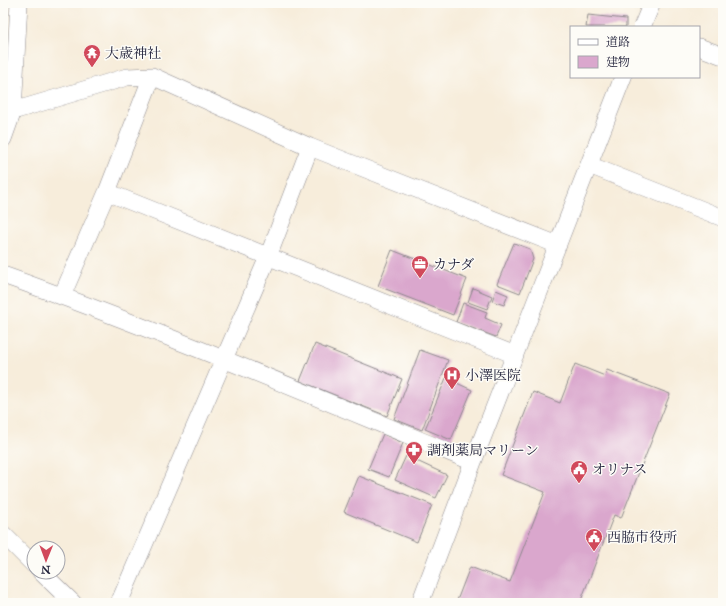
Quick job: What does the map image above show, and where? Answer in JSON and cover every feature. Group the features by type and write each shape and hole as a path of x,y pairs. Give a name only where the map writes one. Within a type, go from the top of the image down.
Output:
{"street":[{"path":"3,139 12,111 19,3"},
{"path":"644,26 652,3"},
{"path":"700,47 723,56"},
{"path":"12,111 127,77 152,76 310,147 558,245"},
{"path":"62,296 107,192 152,76"},
{"path":"420,603 473,462 623,78"},
{"path":"119,603 268,257 310,147"},
{"path":"589,165 723,218"},
{"path":"107,192 515,355"},
{"path":"3,274 224,360 473,462"},
{"path":"3,534 26,557"},
{"path":"49,580 73,603"}],"building":[{"path":"643,3 643,5 630,4"},
{"path":"588,15 626,19 626,26 586,26"},
{"path":"514,243 530,249 533,259 520,293 497,284"},
{"path":"392,250 467,279 453,315 378,286"},
{"path":"473,288 492,296 487,309 468,302"},
{"path":"496,290 508,295 504,305 492,301"},
{"path":"463,303 487,312 485,318 501,325 496,337 456,322"},
{"path":"315,344 402,379 387,416 300,381"},
{"path":"420,350 448,360 422,430 394,419"},
{"name":"オリナス","path":"575,364 605,376 607,370 670,394 621,518 614,515 580,603 456,603 470,567 510,582 545,492 501,475 533,392 560,403"},
{"path":"446,378 472,390 451,440 425,429"},
{"path":"383,434 403,443 389,477 368,469"},
{"path":"406,456 447,475 436,498 395,480"},
{"path":"359,476 432,505 417,542 344,512"}],"place":[{"name":"大歳神社","path":"92,68"},
{"name":"カナダ","path":"420,279"},
{"name":"小澤医院","path":"452,390"},
{"name":"調剤薬局マリーン","path":"414,465"},
{"name":"オリナス","path":"579,484"},
{"name":"西脇市役所","path":"594,552"}]}
